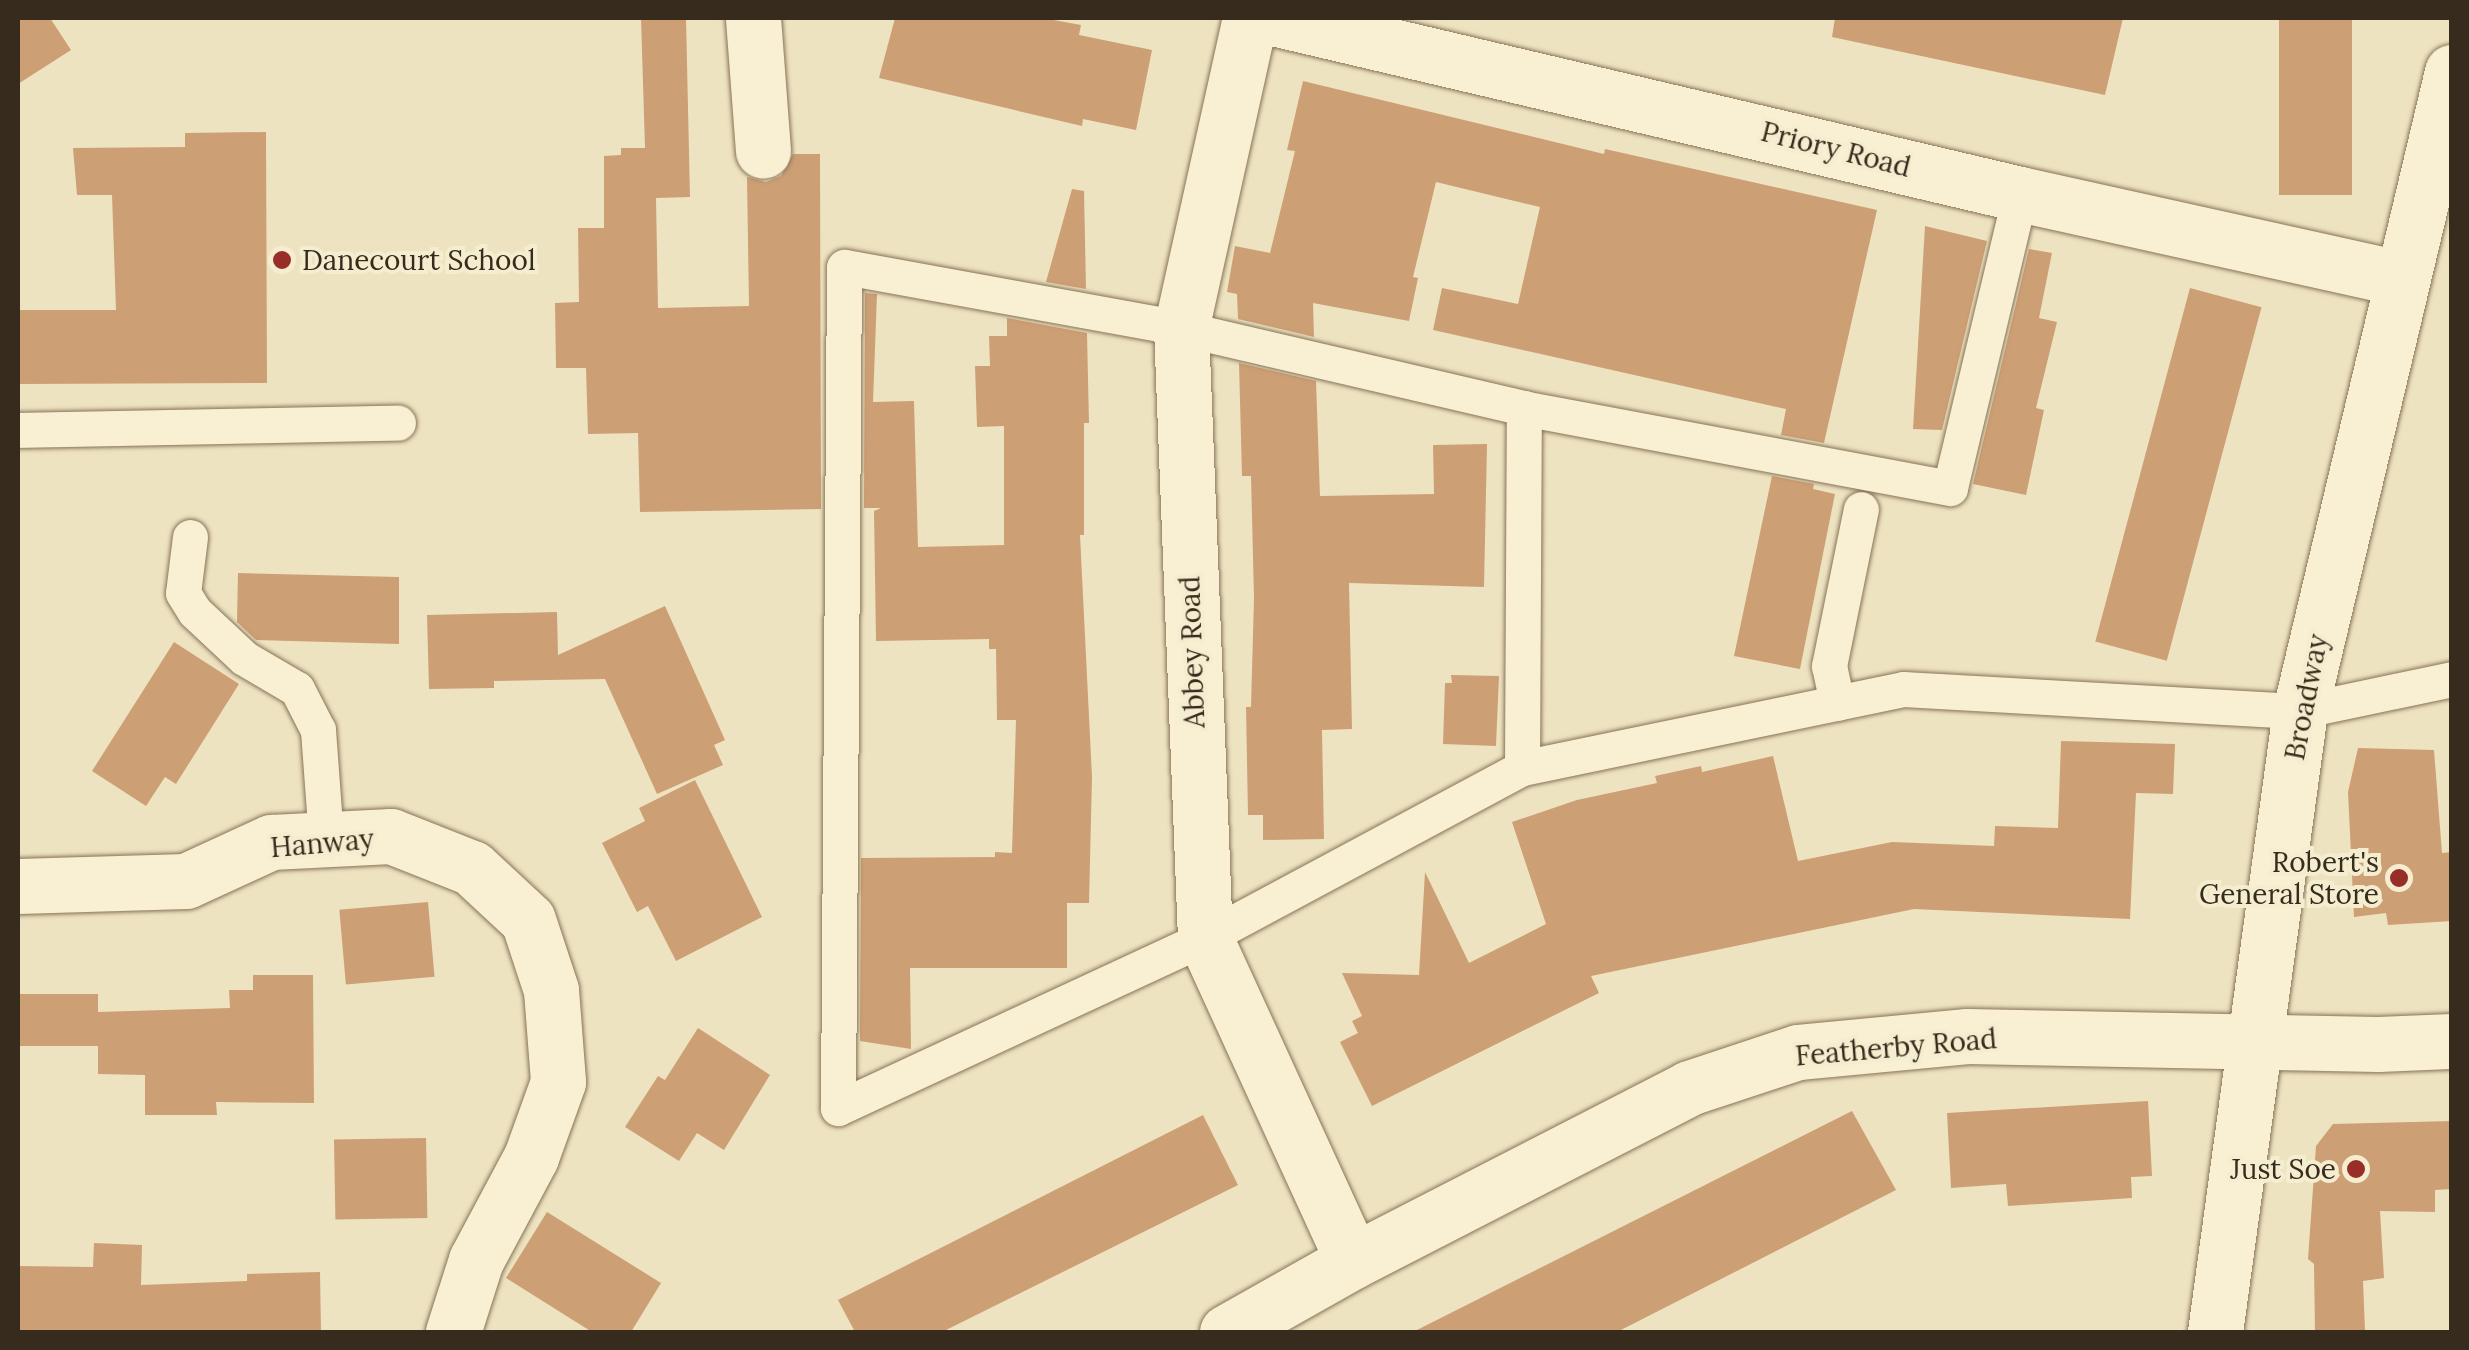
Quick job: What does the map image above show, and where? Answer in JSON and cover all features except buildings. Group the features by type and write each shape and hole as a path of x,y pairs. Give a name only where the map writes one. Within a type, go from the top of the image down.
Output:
{"street":[{"path":"753,18 763,152"},
{"name":"Abbey Road","path":"1250,18 1181,328 1205,938 1354,1260"},
{"name":"Priory Road","path":"1273,18 2020,194 2400,278"},
{"name":"Broadway","path":"2215,1332 2258,1041 2300,712 2452,72"},
{"name":"Hanway","path":"18,886 186,882 271,842 391,836 472,868 528,920 552,990 558,1082 531,1157 476,1260 453,1332"},
{"name":"Featherby Road","path":"1227,1332 1354,1260 1690,1088 1798,1052 1967,1036 2452,1041"}],"lane":[{"path":"2020,194 1950,488 1524,408 1181,328 844,267 838,1108 1205,938 1522,768 1903,689 2300,712 2452,680"},
{"path":"1522,768 1524,408"},
{"path":"18,430 398,423"},
{"path":"1837,702 1830,666 1862,509"},
{"path":"190,537 183,593 195,612 244,658 297,690 318,730 326,840"}],"place":[{"name":"Danecourt School","path":"282,260"},
{"name":"Robert's General Store","path":"2399,878"},
{"name":"Just Soe","path":"2356,1169"}]}
